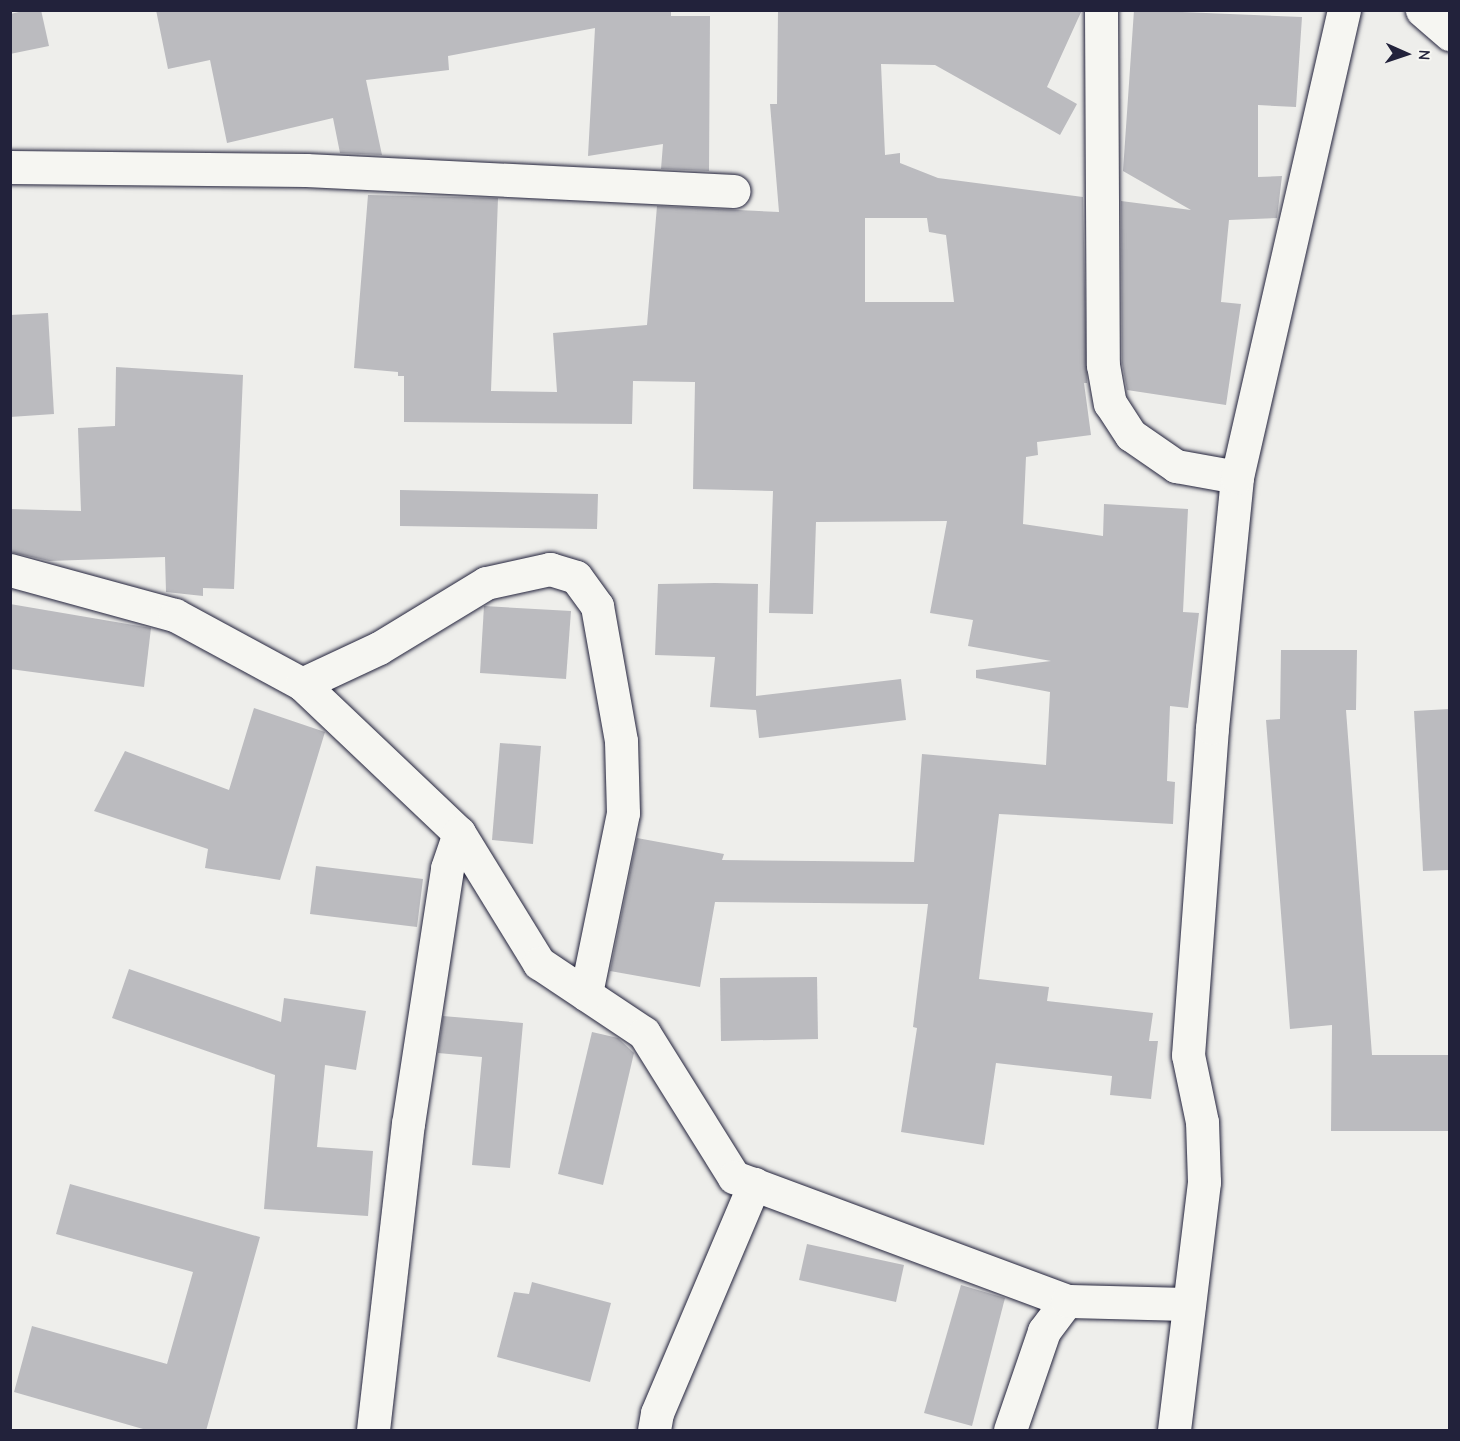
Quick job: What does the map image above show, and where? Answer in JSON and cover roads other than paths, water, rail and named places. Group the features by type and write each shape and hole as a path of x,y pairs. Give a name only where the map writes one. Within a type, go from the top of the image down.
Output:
{"street":[{"path":"1101,10 1103,365 1110,403 1131,435 1176,466 1237,477"},
{"path":"1174,1431 1204,1182 1202,1122 1188,1055 1212,728 1237,477 1344,10"},
{"path":"1422,10 1449,34"},
{"path":"10,167 306,170 733,191"},
{"path":"302,684 379,648 486,584 550,569 576,577 597,606 621,741 623,813 586,994"},
{"path":"10,570 175,615 302,684 459,833 539,963 644,1033 734,1177 1067,1301 1189,1304"},
{"path":"373,1431 408,1124 447,868 459,833"},
{"path":"654,1431 657,1413 754,1184"},
{"path":"1010,1431 1044,1330 1067,1301"}]}
